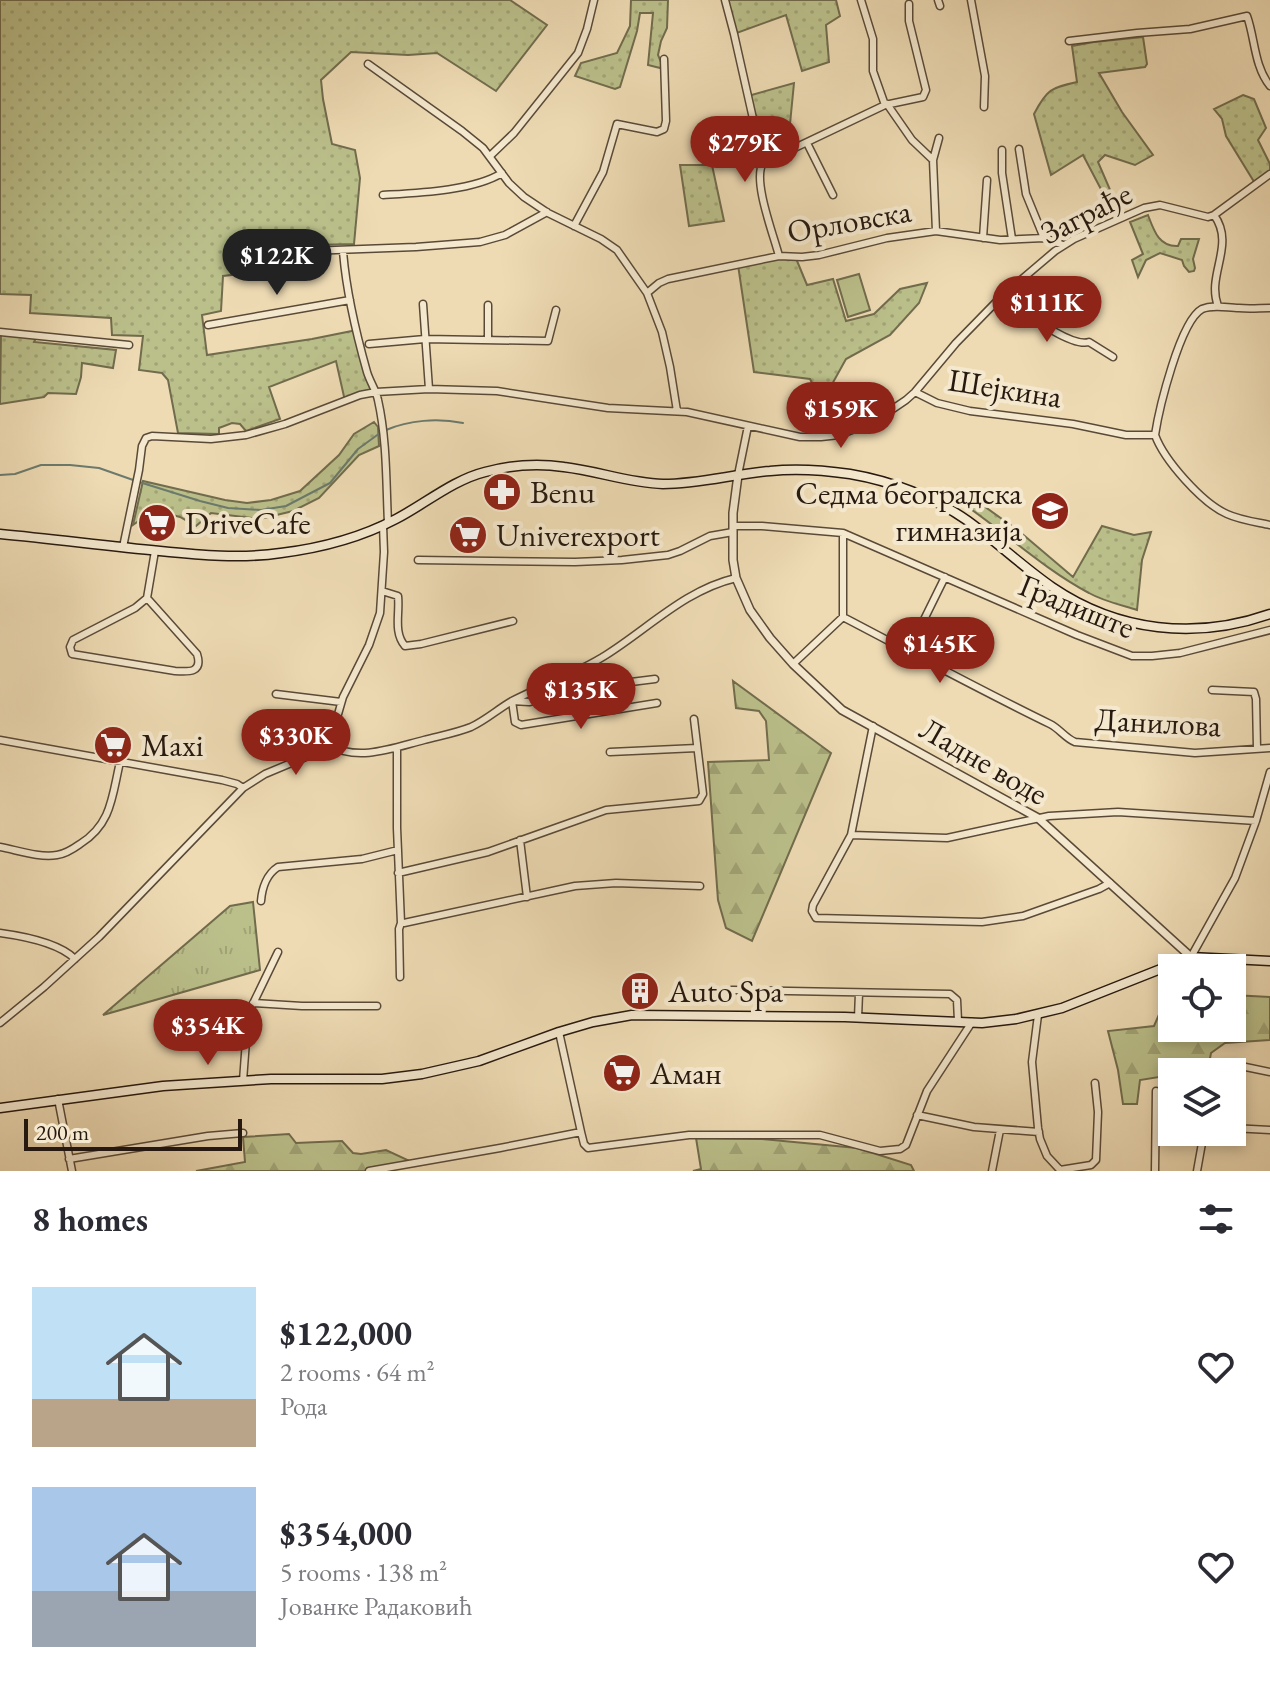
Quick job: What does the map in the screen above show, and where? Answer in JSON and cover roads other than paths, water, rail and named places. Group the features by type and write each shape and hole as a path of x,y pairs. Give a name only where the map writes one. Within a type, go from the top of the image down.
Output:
{"main road":[{"path":"0,534 155,551 238,556 278,554 340,541 386,524 475,475 516,466 566,467 658,484 697,482 781,470 824,471 865,477 945,507 1054,589 1087,606 1130,622 1157,628 1206,629 1238,624 1270,614"},
{"path":"1246,960 1270,961"},
{"path":"0,1108 163,1086 243,1081 382,1079 422,1074 479,1061 598,1021 640,1015 1004,1021 1038,1015 1158,970"}],"street":[{"path":"490,156 514,133 578,52 594,0"},
{"path":"725,0 763,163"},
{"path":"861,0 873,39 873,71 886,105 912,140 933,160"},
{"path":"971,0 985,76 984,107"},
{"path":"779,256 766,212 760,167 853,119 886,105 921,98 926,93 909,21 909,4"},
{"path":"1069,41 1190,29 1247,16 1255,54 1270,86"},
{"path":"574,226 603,172 617,124 657,132 664,129 664,59"},
{"path":"368,64 462,131 490,156 517,191 547,212 613,246 647,293 667,350 677,411"},
{"path":"936,231 933,160 939,138"},
{"path":"807,143 833,195"},
{"path":"1019,149 1026,194 1044,238"},
{"path":"1002,150 1003,183 1012,239"},
{"path":"383,195 443,191 502,173"},
{"path":"1218,306 1214,287 1223,236 1214,215 1270,174"},
{"path":"983,238 987,180"},
{"name":"Заграђе","path":"915,392 937,364 1002,296 1063,245 1157,205 1205,217 1214,215"},
{"path":"282,252 480,242 505,235 547,212"},
{"name":"Орловска","path":"647,293 668,279 779,256 819,255 887,238 936,231 983,238 1044,238 1063,245"},
{"path":"0,1023 75,959 243,788 265,774 329,745 341,702 373,635 380,613 386,524 385,438 376,392 367,371 350,300 343,251"},
{"path":"1002,296 1052,330 1080,344 1089,342 1113,357"},
{"path":"208,325 350,300"},
{"path":"423,304 429,389"},
{"path":"488,305 488,340"},
{"path":"1270,308 1218,306 1201,311 1192,318 1172,364 1155,435 1185,480 1215,507 1230,516 1270,525"},
{"path":"369,344 425,339 548,341 556,310"},
{"path":"0,332 129,345"},
{"name":"Шејкина","path":"123,547 142,446 149,436 211,439 246,435 376,392 486,390 608,408 677,411 800,437 821,437 839,435 875,421 915,392 937,403 970,411 1073,424 1126,435 1155,435"},
{"name":"Ладне воде","path":"748,426 738,475 733,560 736,578 750,610 770,638 836,706 1038,818 1188,954"},
{"name":"Градиште","path":"418,560 622,560 668,555 733,529 762,526 843,533 1132,656 1180,653 1270,630"},
{"path":"793,664 843,617 843,533"},
{"path":"147,598 197,654 194,670 188,672 75,655 70,647 73,640 135,608 147,598 155,551"},
{"path":"908,652 945,577"},
{"path":"329,745 360,752 382,752 472,726 512,701 557,682 604,656 683,600 710,586 736,578"},
{"path":"382,591 398,596 398,636 405,646 513,621"},
{"name":"Данилова","path":"843,617 1078,742 1195,753 1270,748"},
{"path":"512,701 529,702 655,679"},
{"path":"1212,690 1254,692 1257,748"},
{"path":"276,694 341,702"},
{"path":"512,701 515,722 521,725 657,703"},
{"path":"398,873 476,855 606,810 699,801 703,794 694,719"},
{"path":"873,726 851,835 813,905 813,915 819,919 982,922 1023,916 1110,883"},
{"path":"0,740 222,780 243,788"},
{"path":"397,748 400,977"},
{"path":"610,752 697,748"},
{"path":"0,847 56,855 96,833 106,818 120,762"},
{"path":"1193,954 1235,878 1270,772"},
{"path":"851,835 947,838 1038,818 1118,812 1256,821"},
{"path":"520,840 527,897"},
{"path":"261,901 262,890 270,874 278,867 362,859 398,850"},
{"path":"401,923 592,884 700,886"},
{"path":"0,933 46,944 69,953 75,959"},
{"path":"243,1081 248,1014 278,952"},
{"path":"732,990 950,994 957,1000 958,1021"},
{"path":"858,1018 859,993"},
{"path":"253,1003 377,1006"},
{"path":"192,1032 248,1014"},
{"path":"1038,1015 1032,1069 1039,1132 1047,1156 1060,1170 1091,1165 1096,1160 1098,1112 1095,1083"},
{"path":"559,1032 584,1144 588,1148 689,1135 820,1135 887,1151 905,1147 927,1091 972,1022"},
{"path":"1246,1067 1270,1072"},
{"path":"1155,1171 1156,1091"},
{"path":"58,1099 69,1170"},
{"path":"917,1115 1000,1130 1039,1132"},
{"path":"1246,1129 1270,1130"},
{"path":"992,1171 1000,1130"},
{"path":"369,1171 581,1132"},
{"path":"69,1159 197,1137 243,1133"},
{"path":"1197,1171 1201,1146"}],"waterway":[{"path":"386,430 424,421 463,423"},
{"path":"0,475 15,474 41,465 99,468 200,501 228,508 261,510 286,506 330,483 358,449 380,433"}],"place":[{"name":"Benu","path":"502,492"},
{"name":"Седма београдска гимназија","path":"1050,511"},
{"name":"DriveCafe","path":"157,523"},
{"name":"Univerexport","path":"468,535"},
{"name":"Maxi","path":"113,745"},
{"name":"Auto Spa","path":"640,991"},
{"name":"Аман","path":"622,1073"}]}
